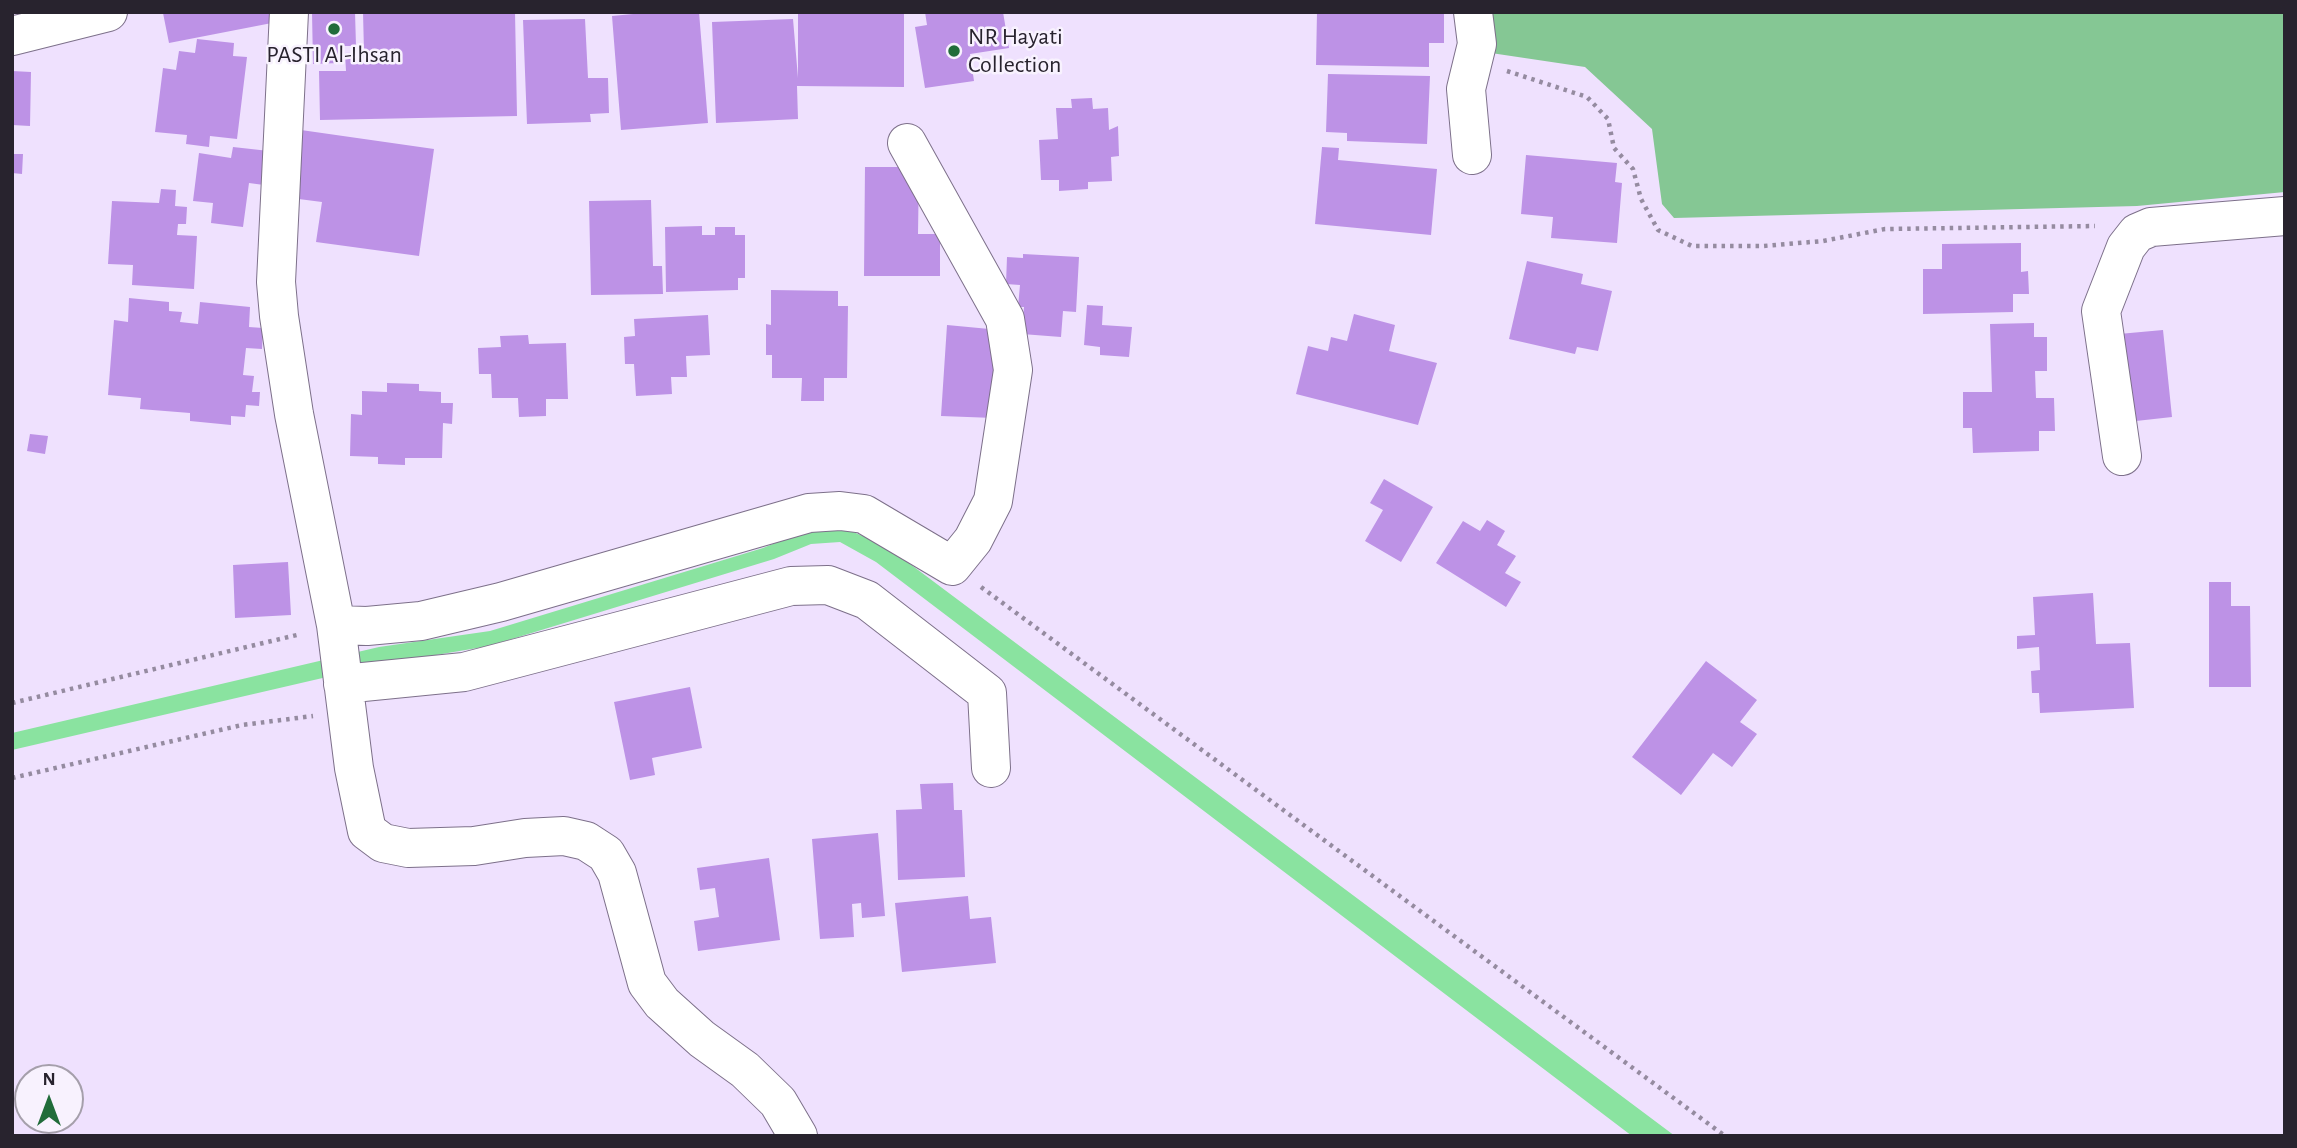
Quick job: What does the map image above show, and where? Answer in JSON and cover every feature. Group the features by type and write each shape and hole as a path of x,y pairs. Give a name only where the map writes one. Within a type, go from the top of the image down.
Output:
{"street":[{"path":"12,36 108,12"},
{"path":"289,12 286,130 276,282 294,414 336,625 360,810 367,831 383,843 408,848 438,848 564,836 586,842 606,854 617,873 647,983 662,1003 702,1038 745,1070 778,1102 798,1136"},
{"path":"1472,155 1466,89 1475,28"},
{"path":"336,625 367,626 421,621 501,602 808,513 840,511 864,514 952,566 973,540 993,501 1013,370 1004,319 906,143"},
{"path":"2122,456 2101,311 2126,247 2137,233 2151,227 2285,216"},
{"path":"345,698 464,672 790,586 828,585 867,600 987,692 991,768"}],"path":[{"path":"1475,28 1488,64 1587,97 1608,119 1614,148 1633,169 1641,199 1658,230 1692,246 1763,246 1823,241 1885,229 2118,225 2137,233"},
{"path":"952,566 1725,1136"},
{"path":"12,703 336,625"},
{"path":"12,778 242,725 345,698"}],"shaded area":[{"path":"1487,12 2285,12 2285,192 2137,206 1674,218 1662,204 1652,129 1585,67 1491,53"},
{"path":"809,529 851,531 886,546 1675,1136 1632,1136 876,562 840,542 811,544 774,559 489,646 383,664 12,750 12,733 379,647 490,631 763,548"}],"building":[{"path":"275,12 277,22 169,43 163,13"},
{"name":"PASTI Al-Ihsan","path":"312,12 355,12 356,46 338,46 339,63 313,64"},
{"path":"363,12 515,12 517,116 320,120 319,71 346,71 345,53 364,52"},
{"path":"699,12 708,123 621,130 612,16"},
{"path":"798,12 904,12 904,87 797,86 798,119 716,123 712,22 793,19 798,78"},
{"name":"NR Hayati Collection","path":"925,12 1003,12 1009,48 970,54 974,81 925,88 915,27 927,25"},
{"path":"1317,12 1444,12 1444,43 1429,43 1429,67 1316,65"},
{"path":"585,19 588,78 608,78 609,113 590,114 591,122 527,124 523,20"},
{"path":"197,39 234,43 233,56 247,57 237,139 210,136 209,147 186,144 187,135 155,132 163,68 176,70 179,51 195,53"},
{"path":"12,71 31,72 30,126 12,125"},
{"path":"1328,74 1430,76 1427,144 1347,141 1347,133 1326,132"},
{"path":"1092,98 1093,109 1108,108 1109,130 1118,126 1119,156 1111,157 1112,181 1088,182 1088,189 1059,191 1059,180 1041,180 1039,140 1058,139 1056,108 1072,108 1071,99"},
{"path":"301,130 434,149 419,256 316,242 322,202 291,198"},
{"path":"233,147 269,151 264,185 249,183 243,227 211,223 213,203 193,201 199,153 231,158"},
{"path":"1322,147 1339,148 1338,160 1437,169 1431,235 1315,224"},
{"path":"12,154 23,154 22,174 12,173"},
{"path":"1526,155 1617,163 1615,182 1622,183 1617,243 1551,238 1553,217 1521,214"},
{"path":"865,167 919,167 918,234 940,234 940,276 864,276"},
{"path":"161,189 176,190 175,206 187,207 186,224 178,224 177,235 197,236 194,289 132,285 133,265 108,264 112,201 159,203"},
{"path":"651,200 653,266 662,266 663,294 591,295 589,201"},
{"path":"702,226 702,235 715,235 715,227 735,227 735,235 745,235 745,278 738,278 738,290 666,292 665,227"},
{"path":"2021,243 2021,272 2028,271 2029,294 2013,294 2013,312 1923,314 1923,269 1942,269 1942,244"},
{"path":"1023,254 1079,257 1076,312 1063,311 1061,337 1022,334 1024,307 1018,307 1020,285 1006,284 1007,257 1023,258"},
{"path":"1527,261 1583,274 1581,284 1612,291 1598,351 1577,347 1575,354 1509,339"},
{"path":"771,290 838,291 838,306 848,306 847,378 824,378 824,401 801,401 802,378 772,378 772,355 766,355 766,324 771,325"},
{"path":"129,298 169,302 169,311 182,312 180,322 198,324 200,302 250,307 249,327 263,328 262,349 246,348 243,375 254,376 252,392 260,392 259,406 246,405 245,417 231,416 231,425 190,421 190,413 140,409 141,398 108,395 114,320 128,322"},
{"path":"1087,305 1103,306 1102,325 1132,327 1129,357 1100,355 1100,347 1084,345"},
{"path":"1354,314 1395,325 1389,351 1437,363 1418,425 1296,394 1308,346 1328,351 1331,337 1347,341"},
{"path":"708,315 710,355 686,356 687,377 671,377 672,394 636,396 634,364 625,364 624,337 635,336 634,319"},
{"path":"2034,323 2034,337 2047,337 2047,371 2035,371 2036,398 2054,398 2055,431 2039,431 2039,451 1973,453 1972,428 1963,428 1963,392 1992,392 1990,324"},
{"path":"947,325 1000,330 994,418 941,416"},
{"path":"2163,330 2172,417 2127,422 2119,334"},
{"path":"528,335 529,344 566,343 568,399 546,399 546,416 519,417 518,398 492,398 491,374 479,374 478,348 501,347 500,336"},
{"path":"387,383 419,384 419,391 441,392 441,403 453,403 452,424 443,423 442,458 405,458 405,465 378,464 378,457 350,456 351,414 362,415 362,391 387,392"},
{"path":"30,434 48,436 45,454 27,451"},
{"path":"1384,479 1433,507 1401,562 1365,541 1383,510 1370,503"},
{"path":"1487,520 1505,531 1497,545 1516,556 1505,573 1521,582 1506,607 1436,563 1463,521 1480,531"},
{"path":"288,562 291,615 235,618 233,565"},
{"path":"2209,582 2231,582 2231,606 2250,606 2251,687 2209,687"},
{"path":"2093,593 2096,644 2130,643 2134,708 2040,713 2039,693 2032,693 2031,671 2040,670 2039,647 2017,649 2017,636 2035,635 2033,597"},
{"path":"1706,661 1757,700 1740,722 1757,734 1732,767 1713,753 1681,795 1632,757"},
{"path":"690,687 702,748 652,758 655,775 630,780 614,702"},
{"path":"953,783 954,810 962,810 965,877 898,880 896,810 922,809 920,784"},
{"path":"878,833 885,916 862,918 861,903 852,904 854,937 820,939 812,839"},
{"path":"769,858 780,940 698,951 694,921 719,917 715,888 700,890 697,868"},
{"path":"968,896 970,919 991,917 996,963 902,972 895,903"}],"place":[{"name":"PASTI Al-Ihsan","path":"334,29"},
{"name":"NR Hayati Collection","path":"954,51"}]}
